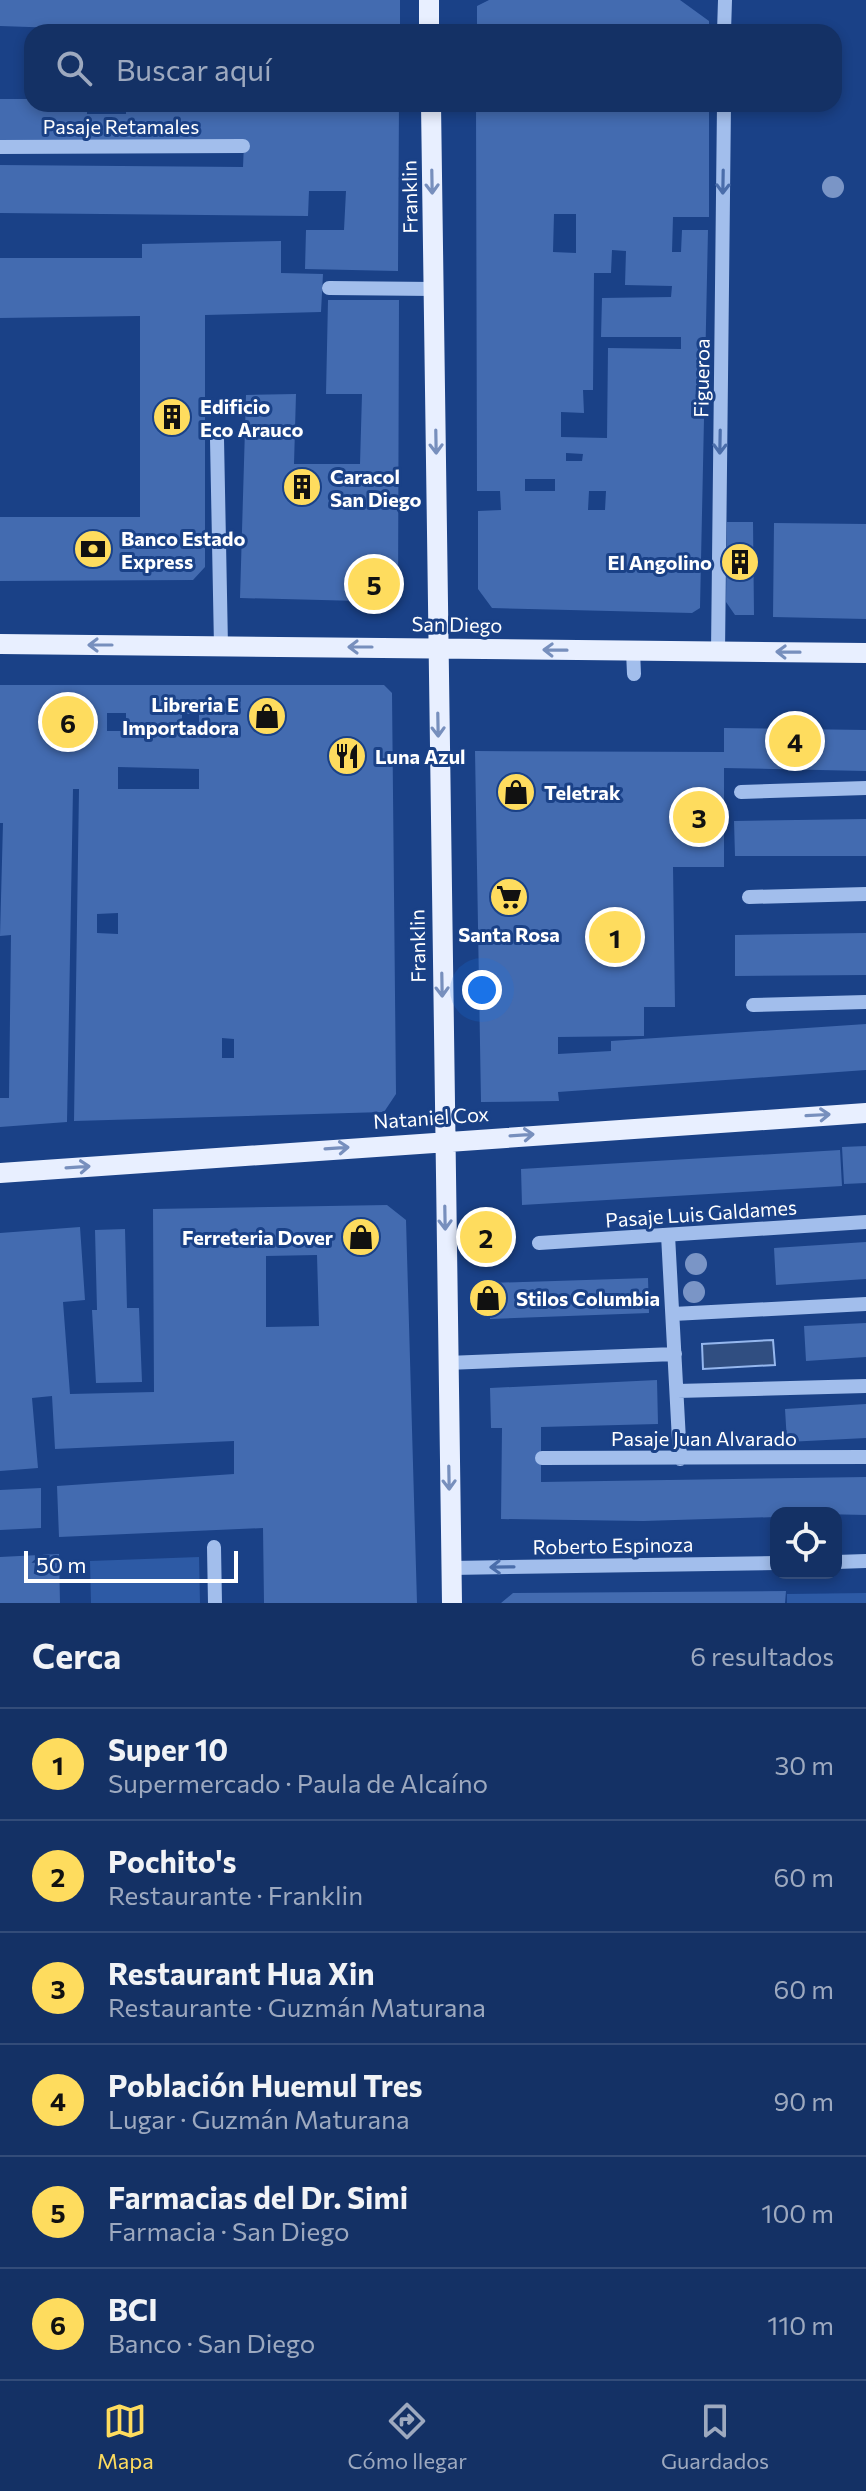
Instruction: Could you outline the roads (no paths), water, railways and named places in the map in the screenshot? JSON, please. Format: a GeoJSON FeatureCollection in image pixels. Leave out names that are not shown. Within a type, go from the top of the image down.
{"type":"FeatureCollection","features":[{"type":"Feature","properties":{"kind":"main road"},"geometry":{"type":"LineString","coordinates":[[429,0],[429,24]]}},
{"type":"Feature","properties":{"kind":"main road","name":"Franklin"},"geometry":{"type":"LineString","coordinates":[[431,112],[452,1603]]}},
{"type":"Feature","properties":{"kind":"main road","name":"San Diego"},"geometry":{"type":"LineString","coordinates":[[0,644],[866,653]]}},
{"type":"Feature","properties":{"kind":"main road","name":"Nataniel Cox"},"geometry":{"type":"LineString","coordinates":[[0,1173],[866,1113]]}},
{"type":"Feature","properties":{"kind":"street"},"geometry":{"type":"LineString","coordinates":[[724,24],[725,0]]}},
{"type":"Feature","properties":{"kind":"street","name":"Figueroa"},"geometry":{"type":"LineString","coordinates":[[718,652],[724,112]]}},
{"type":"Feature","properties":{"kind":"street","name":"Pasaje Retamales"},"geometry":{"type":"LineString","coordinates":[[0,147],[243,146]]}},
{"type":"Feature","properties":{"kind":"street"},"geometry":{"type":"LineString","coordinates":[[329,288],[434,289]]}},
{"type":"Feature","properties":{"kind":"street"},"geometry":{"type":"LineString","coordinates":[[217,439],[221,646]]}},
{"type":"Feature","properties":{"kind":"street"},"geometry":{"type":"LineString","coordinates":[[633,651],[634,674]]}},
{"type":"Feature","properties":{"kind":"street"},"geometry":{"type":"LineString","coordinates":[[741,792],[866,788]]}},
{"type":"Feature","properties":{"kind":"street"},"geometry":{"type":"LineString","coordinates":[[749,897],[866,894]]}},
{"type":"Feature","properties":{"kind":"street"},"geometry":{"type":"LineString","coordinates":[[753,1005],[866,1002]]}},
{"type":"Feature","properties":{"kind":"street","name":"Pasaje Luis Galdames"},"geometry":{"type":"LineString","coordinates":[[539,1243],[866,1222]]}},
{"type":"Feature","properties":{"kind":"street"},"geometry":{"type":"LineString","coordinates":[[668,1235],[680,1459]]}},
{"type":"Feature","properties":{"kind":"street"},"geometry":{"type":"LineString","coordinates":[[673,1314],[866,1304]]}},
{"type":"Feature","properties":{"kind":"street"},"geometry":{"type":"LineString","coordinates":[[447,1363],[675,1354]]}},
{"type":"Feature","properties":{"kind":"street"},"geometry":{"type":"LineString","coordinates":[[677,1391],[866,1386]]}},
{"type":"Feature","properties":{"kind":"street","name":"Pasaje Juan Alvarado"},"geometry":{"type":"LineString","coordinates":[[542,1458],[866,1457]]}},
{"type":"Feature","properties":{"kind":"street"},"geometry":{"type":"LineString","coordinates":[[214,1547],[215,1603]]}},
{"type":"Feature","properties":{"kind":"street"},"geometry":{"type":"LineString","coordinates":[[842,1562],[866,1561]]}},
{"type":"Feature","properties":{"kind":"street","name":"Roberto Espinoza"},"geometry":{"type":"LineString","coordinates":[[451,1568],[770,1563]]}},
{"type":"Feature","properties":{"kind":"place","name":"Edificio Eco Arauco"},"geometry":{"type":"Point","coordinates":[172,417]}},
{"type":"Feature","properties":{"kind":"place","name":"Caracol San Diego"},"geometry":{"type":"Point","coordinates":[302,487]}},
{"type":"Feature","properties":{"kind":"place","name":"Banco Estado Express"},"geometry":{"type":"Point","coordinates":[93,549]}},
{"type":"Feature","properties":{"kind":"place","name":"El Angolino"},"geometry":{"type":"Point","coordinates":[740,562]}},
{"type":"Feature","properties":{"kind":"place","name":"Farmacias del Dr. Simi"},"geometry":{"type":"Point","coordinates":[374,584]}},
{"type":"Feature","properties":{"kind":"place","name":"Libreria E Importadora"},"geometry":{"type":"Point","coordinates":[267,716]}},
{"type":"Feature","properties":{"kind":"place","name":"BCI"},"geometry":{"type":"Point","coordinates":[68,722]}},
{"type":"Feature","properties":{"kind":"place","name":"Población Huemul Tres"},"geometry":{"type":"Point","coordinates":[795,741]}},
{"type":"Feature","properties":{"kind":"place","name":"Luna Azul"},"geometry":{"type":"Point","coordinates":[347,756]}},
{"type":"Feature","properties":{"kind":"place","name":"Teletrak"},"geometry":{"type":"Point","coordinates":[516,792]}},
{"type":"Feature","properties":{"kind":"place","name":"Restaurant Hua Xin"},"geometry":{"type":"Point","coordinates":[699,817]}},
{"type":"Feature","properties":{"kind":"place","name":"Santa Rosa"},"geometry":{"type":"Point","coordinates":[509,897]}},
{"type":"Feature","properties":{"kind":"place","name":"Super 10"},"geometry":{"type":"Point","coordinates":[615,937]}},
{"type":"Feature","properties":{"kind":"place","name":"Ferreteria Dover"},"geometry":{"type":"Point","coordinates":[361,1237]}},
{"type":"Feature","properties":{"kind":"place","name":"Pochito's"},"geometry":{"type":"Point","coordinates":[486,1237]}},
{"type":"Feature","properties":{"kind":"place","name":"Stilos Columbia"},"geometry":{"type":"Point","coordinates":[488,1298]}}]}
